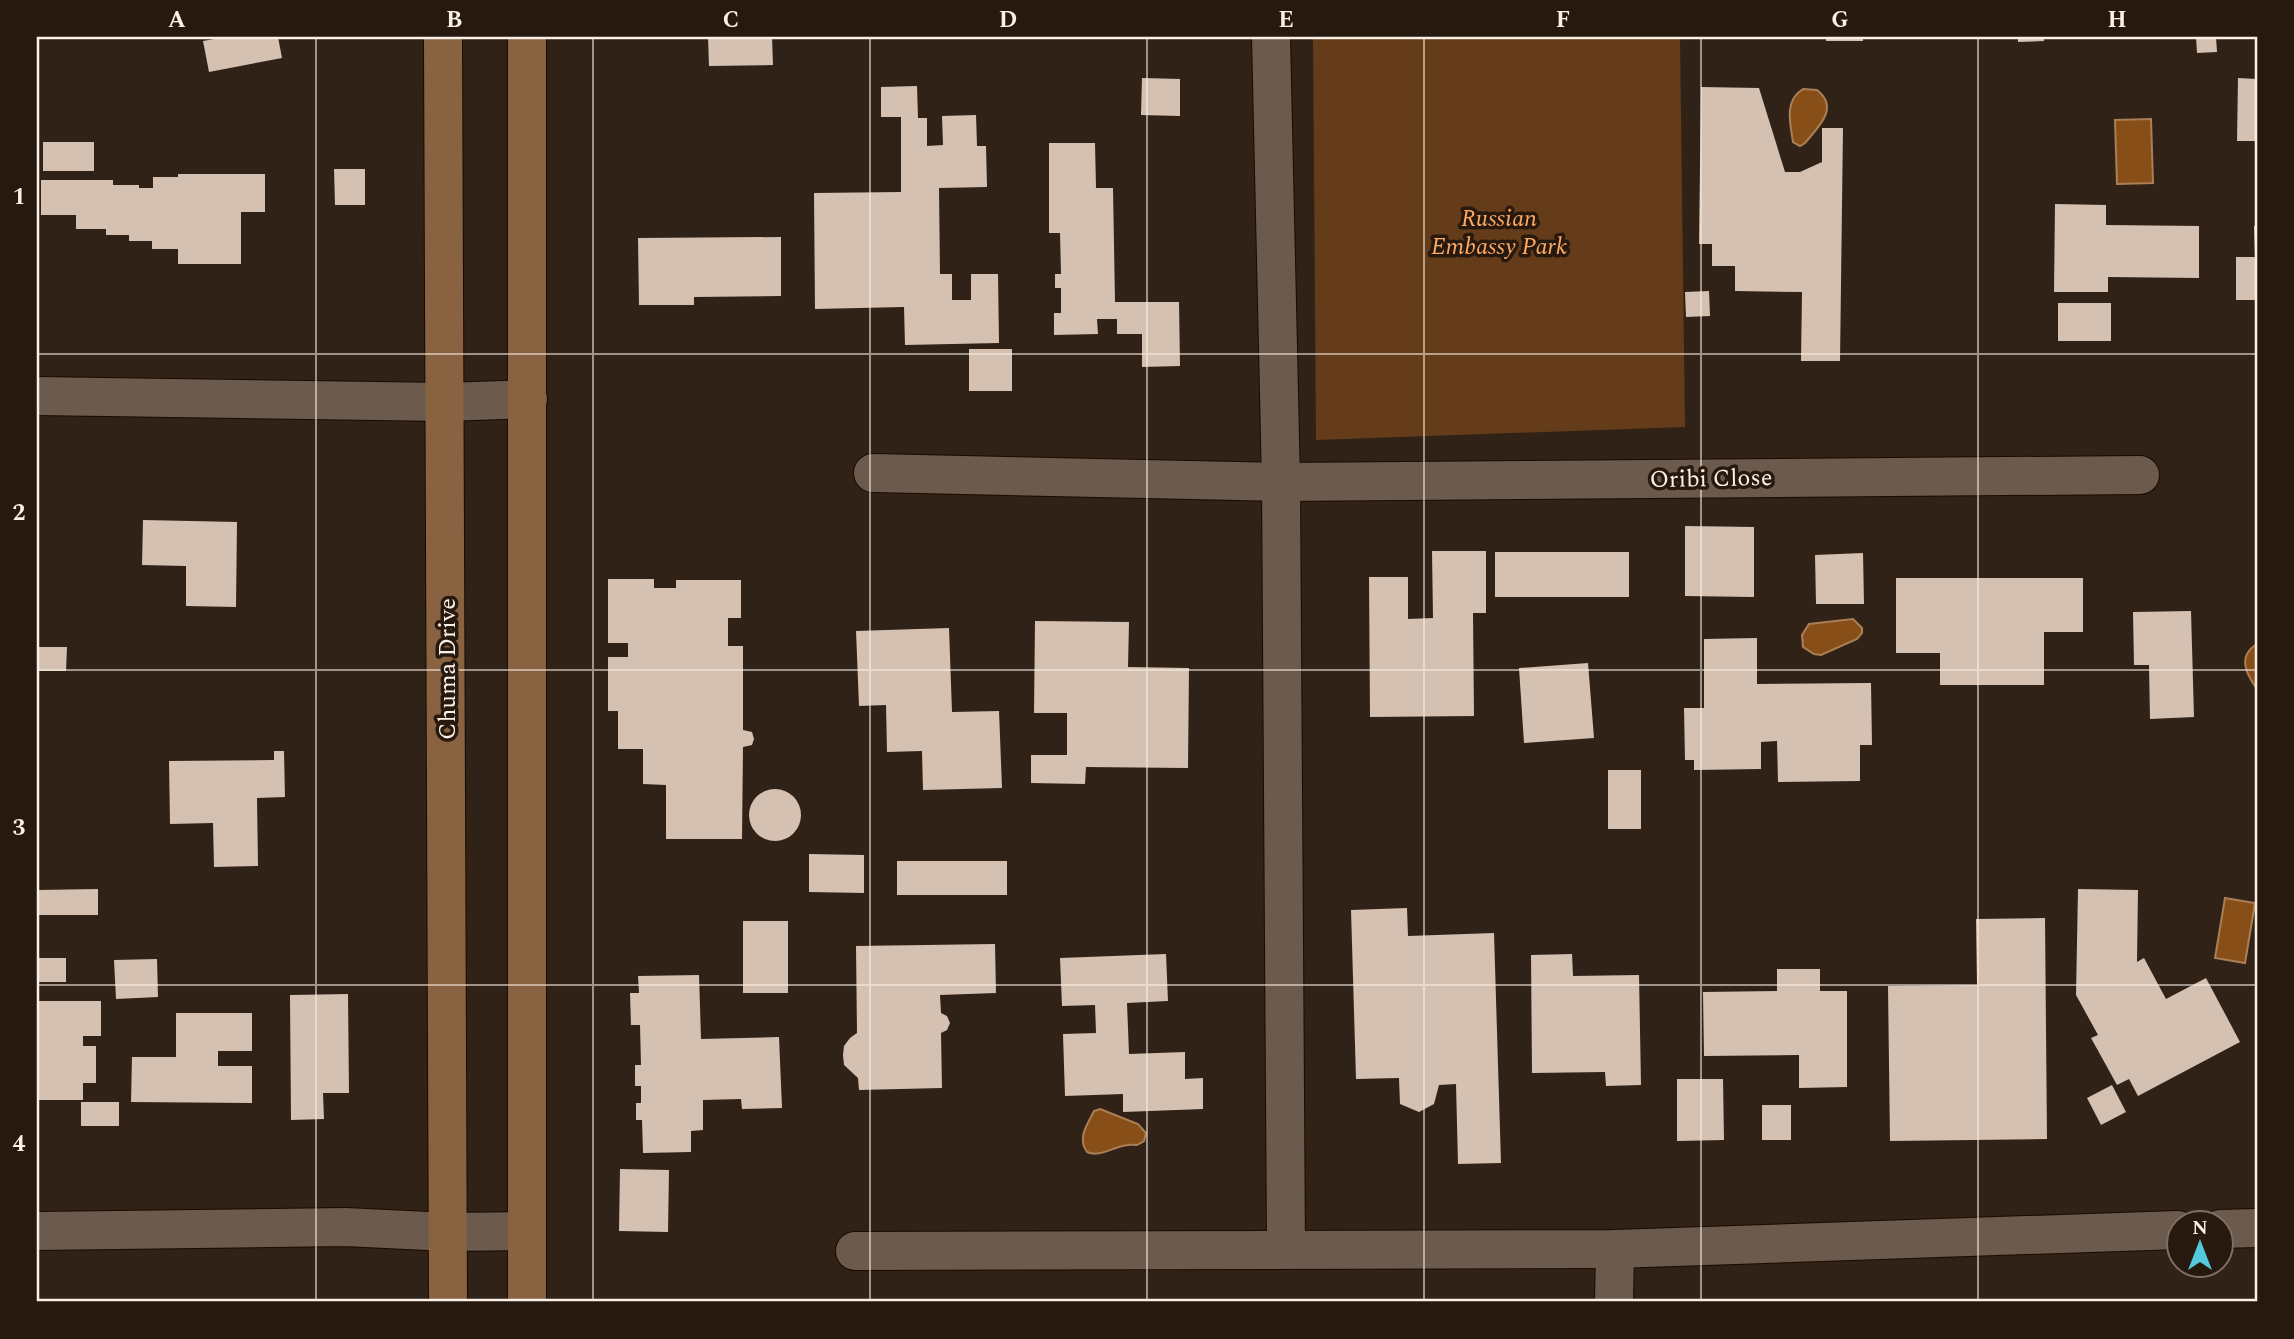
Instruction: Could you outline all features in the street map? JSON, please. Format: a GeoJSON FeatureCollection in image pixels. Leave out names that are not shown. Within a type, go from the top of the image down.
{"type":"FeatureCollection","features":[{"type":"Feature","properties":{"kind":"main road","name":"Chuma Drive"},"geometry":{"type":"LineString","coordinates":[[443,37],[448,1302]]}},
{"type":"Feature","properties":{"kind":"main road"},"geometry":{"type":"LineString","coordinates":[[527,37],[527,1302]]}},
{"type":"Feature","properties":{"kind":"street"},"geometry":{"type":"LineString","coordinates":[[1270,37],[1282,482],[1286,1249]]}},
{"type":"Feature","properties":{"kind":"street"},"geometry":{"type":"LineString","coordinates":[[37,396],[446,402],[528,399]]}},
{"type":"Feature","properties":{"kind":"street","name":"Oribi Close"},"geometry":{"type":"LineString","coordinates":[[873,473],[1282,482],[2140,475]]}},
{"type":"Feature","properties":{"kind":"street"},"geometry":{"type":"LineString","coordinates":[[37,1231],[345,1227],[449,1232],[527,1231]]}},
{"type":"Feature","properties":{"kind":"street"},"geometry":{"type":"LineString","coordinates":[[2234,1229],[2257,1228]]}},
{"type":"Feature","properties":{"kind":"street"},"geometry":{"type":"LineString","coordinates":[[855,1251],[1615,1249],[2164,1231]]}},
{"type":"Feature","properties":{"kind":"street"},"geometry":{"type":"LineString","coordinates":[[1614,1302],[1615,1249]]}},
{"type":"Feature","properties":{"kind":"green space","name":"Russian Embassy Park"},"geometry":{"type":"Polygon","coordinates":[[[1313,37],[1680,37],[1685,427],[1316,440],[1313,37]]]}},
{"type":"Feature","properties":{"kind":"shaded area"},"geometry":{"type":"Polygon","coordinates":[[[1803,89],[1817,90],[1824,97],[1827,110],[1821,124],[1800,146],[1793,142],[1790,113],[1793,99],[1803,89]]]}},
{"type":"Feature","properties":{"kind":"shaded area"},"geometry":{"type":"Polygon","coordinates":[[[2151,119],[2153,183],[2117,184],[2115,120],[2151,119]]]}},
{"type":"Feature","properties":{"kind":"shaded area"},"geometry":{"type":"Polygon","coordinates":[[[1853,619],[1862,628],[1857,639],[1821,655],[1803,647],[1802,635],[1809,624],[1853,619]]]}},
{"type":"Feature","properties":{"kind":"shaded area"},"geometry":{"type":"Polygon","coordinates":[[[2257,644],[2257,689],[2247,671],[2245,660],[2257,644]]]}},
{"type":"Feature","properties":{"kind":"shaded area"},"geometry":{"type":"Polygon","coordinates":[[[2225,898],[2255,903],[2245,963],[2215,958],[2225,898]]]}},
{"type":"Feature","properties":{"kind":"shaded area"},"geometry":{"type":"Polygon","coordinates":[[[1100,1109],[1138,1124],[1146,1133],[1144,1141],[1137,1145],[1093,1154],[1087,1152],[1083,1142],[1084,1132],[1094,1111],[1100,1109]]]}},
{"type":"Feature","properties":{"kind":"building"},"geometry":{"type":"Polygon","coordinates":[[[213,37],[278,37],[282,58],[209,72],[203,41],[214,39],[213,37]]]}},
{"type":"Feature","properties":{"kind":"building"},"geometry":{"type":"Polygon","coordinates":[[[708,37],[772,37],[773,65],[709,66],[708,37]]]}},
{"type":"Feature","properties":{"kind":"building"},"geometry":{"type":"Polygon","coordinates":[[[1826,37],[1863,37],[1863,41],[1826,41],[1826,37]]]}},
{"type":"Feature","properties":{"kind":"building"},"geometry":{"type":"Polygon","coordinates":[[[2018,37],[2044,37],[2044,41],[2018,42],[2018,37]]]}},
{"type":"Feature","properties":{"kind":"building"},"geometry":{"type":"Polygon","coordinates":[[[2196,37],[2216,37],[2217,52],[2197,53],[2196,37]]]}},
{"type":"Feature","properties":{"kind":"building"},"geometry":{"type":"Polygon","coordinates":[[[1142,78],[1180,79],[1180,116],[1141,115],[1142,78]]]}},
{"type":"Feature","properties":{"kind":"building"},"geometry":{"type":"Polygon","coordinates":[[[2238,78],[2257,79],[2257,141],[2237,141],[2238,78]]]}},
{"type":"Feature","properties":{"kind":"building"},"geometry":{"type":"Polygon","coordinates":[[[917,86],[918,118],[927,118],[927,146],[943,145],[942,116],[976,115],[977,146],[986,146],[987,187],[939,188],[940,274],[952,274],[952,300],[971,300],[971,274],[998,274],[999,343],[905,345],[904,307],[815,309],[814,193],[901,192],[901,117],[881,117],[881,87],[917,86]]]}},
{"type":"Feature","properties":{"kind":"building"},"geometry":{"type":"Polygon","coordinates":[[[1701,87],[1759,88],[1785,172],[1800,172],[1822,162],[1822,128],[1843,128],[1840,361],[1801,361],[1802,292],[1735,291],[1735,266],[1712,266],[1712,244],[1699,244],[1701,87]]]}},
{"type":"Feature","properties":{"kind":"building"},"geometry":{"type":"Polygon","coordinates":[[[43,142],[94,142],[94,171],[43,171],[43,142]]]}},
{"type":"Feature","properties":{"kind":"building"},"geometry":{"type":"Polygon","coordinates":[[[1049,143],[1095,143],[1096,188],[1113,188],[1115,302],[1179,302],[1180,366],[1142,367],[1142,334],[1117,334],[1117,319],[1097,319],[1098,334],[1054,335],[1054,313],[1061,313],[1061,288],[1055,288],[1055,274],[1061,274],[1060,233],[1049,233],[1049,143]]]}},
{"type":"Feature","properties":{"kind":"building"},"geometry":{"type":"Polygon","coordinates":[[[334,169],[365,169],[365,205],[335,205],[334,169]]]}},
{"type":"Feature","properties":{"kind":"building"},"geometry":{"type":"Polygon","coordinates":[[[178,174],[265,174],[265,212],[241,212],[241,264],[178,264],[178,249],[152,249],[152,241],[129,241],[129,235],[106,235],[106,229],[76,229],[76,215],[41,215],[41,180],[113,180],[113,185],[153,188],[153,177],[178,177],[178,174]]]}},
{"type":"Feature","properties":{"kind":"building"},"geometry":{"type":"Polygon","coordinates":[[[2055,204],[2106,205],[2106,225],[2199,226],[2199,278],[2108,277],[2108,292],[2054,292],[2055,204]]]}},
{"type":"Feature","properties":{"kind":"building"},"geometry":{"type":"Polygon","coordinates":[[[2254,226],[2257,226],[2257,257],[2255,257],[2254,226]]]}},
{"type":"Feature","properties":{"kind":"building"},"geometry":{"type":"Polygon","coordinates":[[[781,237],[781,296],[694,297],[694,305],[639,305],[638,238],[781,237]]]}},
{"type":"Feature","properties":{"kind":"building"},"geometry":{"type":"Polygon","coordinates":[[[2236,257],[2257,257],[2257,300],[2236,300],[2236,257]]]}},
{"type":"Feature","properties":{"kind":"building"},"geometry":{"type":"Polygon","coordinates":[[[1709,291],[1710,316],[1686,317],[1685,292],[1709,291]]]}},
{"type":"Feature","properties":{"kind":"building"},"geometry":{"type":"Polygon","coordinates":[[[2058,303],[2111,303],[2111,341],[2058,341],[2058,303]]]}},
{"type":"Feature","properties":{"kind":"building"},"geometry":{"type":"Polygon","coordinates":[[[969,349],[1012,349],[1012,391],[969,391],[969,349]]]}},
{"type":"Feature","properties":{"kind":"building"},"geometry":{"type":"Polygon","coordinates":[[[143,520],[237,522],[236,607],[186,606],[186,566],[142,565],[143,520]]]}},
{"type":"Feature","properties":{"kind":"building"},"geometry":{"type":"Polygon","coordinates":[[[1685,526],[1754,527],[1754,597],[1685,596],[1685,526]]]}},
{"type":"Feature","properties":{"kind":"building"},"geometry":{"type":"Polygon","coordinates":[[[1432,551],[1486,551],[1486,613],[1473,613],[1474,716],[1370,717],[1369,577],[1408,577],[1408,619],[1433,618],[1432,551]]]}},
{"type":"Feature","properties":{"kind":"building"},"geometry":{"type":"Polygon","coordinates":[[[1495,552],[1629,552],[1629,597],[1495,597],[1495,552]]]}},
{"type":"Feature","properties":{"kind":"building"},"geometry":{"type":"Polygon","coordinates":[[[1863,553],[1864,604],[1816,604],[1815,555],[1863,553]]]}},
{"type":"Feature","properties":{"kind":"building"},"geometry":{"type":"Polygon","coordinates":[[[1896,578],[2083,578],[2083,632],[2044,632],[2044,685],[1940,685],[1940,653],[1896,653],[1896,578]]]}},
{"type":"Feature","properties":{"kind":"building"},"geometry":{"type":"Polygon","coordinates":[[[608,579],[654,579],[654,588],[676,588],[676,580],[741,580],[741,618],[728,618],[728,646],[743,646],[743,730],[752,732],[754,739],[752,745],[743,747],[742,839],[666,839],[666,785],[643,784],[643,749],[618,749],[618,711],[608,711],[608,657],[628,657],[628,643],[608,643],[608,579]]]}},
{"type":"Feature","properties":{"kind":"building"},"geometry":{"type":"Polygon","coordinates":[[[2191,611],[2194,717],[2150,719],[2149,665],[2134,665],[2133,612],[2191,611]]]}},
{"type":"Feature","properties":{"kind":"building"},"geometry":{"type":"Polygon","coordinates":[[[1035,621],[1129,622],[1128,667],[1189,668],[1188,768],[1086,767],[1085,784],[1031,783],[1031,755],[1067,755],[1067,713],[1034,713],[1035,621]]]}},
{"type":"Feature","properties":{"kind":"building"},"geometry":{"type":"Polygon","coordinates":[[[949,628],[952,712],[999,711],[1002,788],[923,790],[922,751],[887,752],[886,705],[859,706],[856,631],[949,628]]]}},
{"type":"Feature","properties":{"kind":"building"},"geometry":{"type":"Polygon","coordinates":[[[1757,638],[1757,684],[1871,683],[1872,745],[1860,745],[1860,781],[1778,782],[1777,741],[1761,742],[1761,769],[1694,770],[1694,760],[1685,760],[1684,708],[1704,708],[1704,639],[1757,638]]]}},
{"type":"Feature","properties":{"kind":"building"},"geometry":{"type":"Polygon","coordinates":[[[37,647],[67,647],[66,671],[37,671],[37,647]]]}},
{"type":"Feature","properties":{"kind":"building"},"geometry":{"type":"Polygon","coordinates":[[[1588,663],[1594,738],[1524,743],[1519,668],[1588,663]]]}},
{"type":"Feature","properties":{"kind":"building"},"geometry":{"type":"Polygon","coordinates":[[[274,751],[284,751],[285,797],[257,798],[258,866],[214,867],[213,823],[170,824],[169,761],[274,760],[274,751]]]}},
{"type":"Feature","properties":{"kind":"building"},"geometry":{"type":"Polygon","coordinates":[[[1608,770],[1641,770],[1641,829],[1608,829],[1608,770]]]}},
{"type":"Feature","properties":{"kind":"building"},"geometry":{"type":"Polygon","coordinates":[[[775,789],[794,796],[801,815],[794,834],[775,841],[756,834],[749,815],[756,796],[775,789]]]}},
{"type":"Feature","properties":{"kind":"building"},"geometry":{"type":"Polygon","coordinates":[[[809,854],[864,855],[864,893],[809,892],[809,854]]]}},
{"type":"Feature","properties":{"kind":"building"},"geometry":{"type":"Polygon","coordinates":[[[897,861],[1007,861],[1007,895],[897,895],[897,861]]]}},
{"type":"Feature","properties":{"kind":"building"},"geometry":{"type":"Polygon","coordinates":[[[98,889],[98,915],[38,915],[38,890],[98,889]]]}},
{"type":"Feature","properties":{"kind":"building"},"geometry":{"type":"Polygon","coordinates":[[[2078,889],[2138,890],[2137,962],[2144,958],[2166,999],[2206,978],[2240,1042],[2138,1096],[2129,1079],[2117,1085],[2091,1038],[2098,1035],[2076,995],[2078,889]]]}},
{"type":"Feature","properties":{"kind":"building"},"geometry":{"type":"Polygon","coordinates":[[[1407,908],[1408,936],[1494,933],[1501,1163],[1458,1164],[1456,1084],[1439,1085],[1434,1104],[1419,1112],[1400,1104],[1399,1078],[1356,1079],[1351,910],[1407,908]]]}},
{"type":"Feature","properties":{"kind":"building"},"geometry":{"type":"Polygon","coordinates":[[[2045,918],[2047,1139],[1890,1141],[1888,986],[1977,985],[1976,919],[2045,918]]]}},
{"type":"Feature","properties":{"kind":"building"},"geometry":{"type":"Polygon","coordinates":[[[743,921],[788,921],[788,993],[743,993],[743,921]]]}},
{"type":"Feature","properties":{"kind":"building"},"geometry":{"type":"Polygon","coordinates":[[[995,944],[996,993],[940,995],[941,1013],[947,1016],[950,1023],[947,1030],[941,1033],[942,1088],[859,1090],[858,1078],[844,1065],[843,1055],[844,1046],[857,1033],[856,946],[995,944]]]}},
{"type":"Feature","properties":{"kind":"building"},"geometry":{"type":"Polygon","coordinates":[[[1166,954],[1168,1001],[1127,1003],[1129,1054],[1185,1052],[1185,1079],[1203,1078],[1203,1109],[1123,1112],[1123,1094],[1065,1096],[1063,1034],[1096,1033],[1095,1005],[1062,1006],[1060,958],[1166,954]]]}},
{"type":"Feature","properties":{"kind":"building"},"geometry":{"type":"Polygon","coordinates":[[[1572,954],[1573,976],[1639,975],[1641,1085],[1606,1086],[1605,1072],[1532,1073],[1531,955],[1572,954]]]}},
{"type":"Feature","properties":{"kind":"building"},"geometry":{"type":"Polygon","coordinates":[[[37,958],[66,958],[66,982],[37,982],[37,958]]]}},
{"type":"Feature","properties":{"kind":"building"},"geometry":{"type":"Polygon","coordinates":[[[157,959],[158,997],[116,999],[114,960],[157,959]]]}},
{"type":"Feature","properties":{"kind":"building"},"geometry":{"type":"Polygon","coordinates":[[[1777,969],[1820,969],[1820,991],[1847,991],[1847,1087],[1799,1088],[1799,1055],[1704,1056],[1703,992],[1777,991],[1777,969]]]}},
{"type":"Feature","properties":{"kind":"building"},"geometry":{"type":"Polygon","coordinates":[[[699,975],[701,1039],[779,1037],[782,1108],[742,1109],[741,1099],[703,1100],[703,1130],[691,1131],[691,1152],[643,1153],[642,1120],[636,1120],[636,1103],[641,1103],[641,1086],[635,1086],[635,1065],[641,1065],[640,1025],[631,1025],[630,993],[639,993],[638,976],[699,975]]]}},
{"type":"Feature","properties":{"kind":"building"},"geometry":{"type":"Polygon","coordinates":[[[348,994],[349,1093],[323,1093],[324,1119],[291,1120],[290,995],[348,994]]]}},
{"type":"Feature","properties":{"kind":"building"},"geometry":{"type":"Polygon","coordinates":[[[37,1001],[101,1001],[101,1036],[83,1036],[83,1046],[96,1046],[96,1083],[83,1083],[83,1100],[37,1100],[37,1001]]]}},
{"type":"Feature","properties":{"kind":"building"},"geometry":{"type":"Polygon","coordinates":[[[176,1013],[252,1013],[252,1051],[218,1051],[218,1066],[252,1066],[252,1103],[131,1102],[132,1057],[176,1057],[176,1013]]]}},
{"type":"Feature","properties":{"kind":"building"},"geometry":{"type":"Polygon","coordinates":[[[1677,1079],[1723,1079],[1724,1140],[1677,1141],[1677,1079]]]}},
{"type":"Feature","properties":{"kind":"building"},"geometry":{"type":"Polygon","coordinates":[[[2112,1085],[2126,1112],[2101,1125],[2087,1098],[2112,1085]]]}},
{"type":"Feature","properties":{"kind":"building"},"geometry":{"type":"Polygon","coordinates":[[[81,1102],[119,1102],[119,1126],[81,1126],[81,1102]]]}},
{"type":"Feature","properties":{"kind":"building"},"geometry":{"type":"Polygon","coordinates":[[[1762,1105],[1791,1105],[1791,1140],[1762,1140],[1762,1105]]]}},
{"type":"Feature","properties":{"kind":"building"},"geometry":{"type":"Polygon","coordinates":[[[620,1169],[669,1170],[668,1232],[619,1231],[620,1169]]]}}]}
